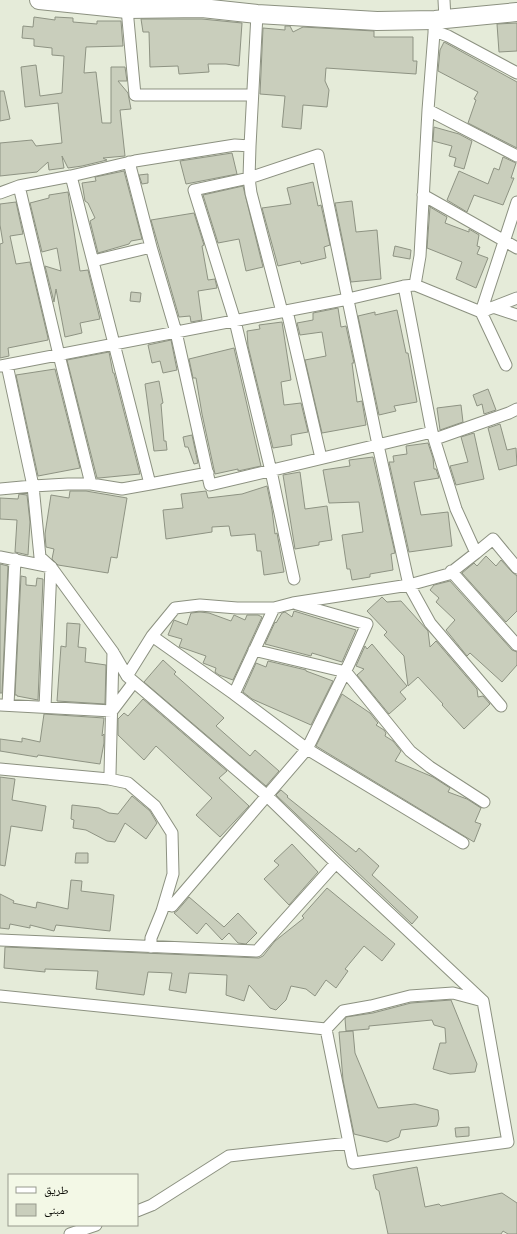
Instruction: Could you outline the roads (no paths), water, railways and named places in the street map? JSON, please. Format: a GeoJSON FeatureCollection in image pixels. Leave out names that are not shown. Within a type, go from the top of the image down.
{"type":"FeatureCollection","features":[{"type":"Feature","properties":{"kind":"main road"},"geometry":{"type":"LineString","coordinates":[[39,0],[104,3],[127,9],[202,8],[257,14],[438,24],[517,12]]}},
{"type":"Feature","properties":{"kind":"street"},"geometry":{"type":"LineString","coordinates":[[444,0],[438,24],[428,110],[420,256],[409,286],[433,435],[456,509],[476,553]]}},
{"type":"Feature","properties":{"kind":"street"},"geometry":{"type":"LineString","coordinates":[[127,9],[135,95],[252,95]]}},
{"type":"Feature","properties":{"kind":"street"},"geometry":{"type":"LineString","coordinates":[[257,14],[250,146],[249,178],[251,194],[285,311],[322,458]]}},
{"type":"Feature","properties":{"kind":"street"},"geometry":{"type":"LineString","coordinates":[[438,24],[448,36],[517,72]]}},
{"type":"Feature","properties":{"kind":"street"},"geometry":{"type":"LineString","coordinates":[[428,110],[517,156]]}},
{"type":"Feature","properties":{"kind":"street"},"geometry":{"type":"LineString","coordinates":[[0,192],[19,186],[71,176],[129,162],[235,145],[250,146]]}},
{"type":"Feature","properties":{"kind":"street"},"geometry":{"type":"LineString","coordinates":[[294,579],[271,471],[235,321],[194,190],[249,178],[318,155],[378,445],[409,585],[430,623],[501,706]]}},
{"type":"Feature","properties":{"kind":"street"},"geometry":{"type":"LineString","coordinates":[[129,162],[151,247],[176,332],[210,485],[378,445],[433,435],[509,413],[517,409]]}},
{"type":"Feature","properties":{"kind":"street"},"geometry":{"type":"LineString","coordinates":[[71,176],[150,484]]}},
{"type":"Feature","properties":{"kind":"street"},"geometry":{"type":"LineString","coordinates":[[19,186],[91,484]]}},
{"type":"Feature","properties":{"kind":"street"},"geometry":{"type":"LineString","coordinates":[[423,195],[517,248]]}},
{"type":"Feature","properties":{"kind":"street"},"geometry":{"type":"LineString","coordinates":[[506,365],[481,312],[517,202]]}},
{"type":"Feature","properties":{"kind":"street"},"geometry":{"type":"LineString","coordinates":[[93,261],[151,247]]}},
{"type":"Feature","properties":{"kind":"street"},"geometry":{"type":"LineString","coordinates":[[326,1029],[353,1163],[508,1142],[483,1001],[266,795],[131,679],[52,567],[40,556],[33,486],[4,365],[409,286],[481,312],[517,298]]}},
{"type":"Feature","properties":{"kind":"street"},"geometry":{"type":"LineString","coordinates":[[493,307],[517,315]]}},
{"type":"Feature","properties":{"kind":"street"},"geometry":{"type":"LineString","coordinates":[[0,489],[68,484],[91,484],[122,489],[208,473]]}},
{"type":"Feature","properties":{"kind":"street"},"geometry":{"type":"LineString","coordinates":[[112,711],[131,679],[152,636],[176,608],[200,605],[237,608],[274,608],[293,603],[409,585],[448,574],[493,539],[517,568]]}},
{"type":"Feature","properties":{"kind":"street"},"geometry":{"type":"LineString","coordinates":[[0,557],[52,567]]}},
{"type":"Feature","properties":{"kind":"street"},"geometry":{"type":"LineString","coordinates":[[15,559],[4,705],[112,711]]}},
{"type":"Feature","properties":{"kind":"street"},"geometry":{"type":"LineString","coordinates":[[45,707],[52,567]]}},
{"type":"Feature","properties":{"kind":"street"},"geometry":{"type":"LineString","coordinates":[[451,571],[517,645]]}},
{"type":"Feature","properties":{"kind":"street"},"geometry":{"type":"LineString","coordinates":[[164,904],[172,906],[306,749],[346,672],[367,624],[293,603]]}},
{"type":"Feature","properties":{"kind":"street"},"geometry":{"type":"LineString","coordinates":[[234,694],[274,608]]}},
{"type":"Feature","properties":{"kind":"street"},"geometry":{"type":"LineString","coordinates":[[152,636],[234,694],[306,749],[463,843]]}},
{"type":"Feature","properties":{"kind":"street"},"geometry":{"type":"LineString","coordinates":[[254,650],[346,672],[410,752],[430,767],[484,802]]}},
{"type":"Feature","properties":{"kind":"street"},"geometry":{"type":"LineString","coordinates":[[109,779],[113,652]]}},
{"type":"Feature","properties":{"kind":"street"},"geometry":{"type":"LineString","coordinates":[[0,769],[109,779],[128,783],[155,806],[172,833],[173,874],[164,904],[151,938],[151,947]]}},
{"type":"Feature","properties":{"kind":"street"},"geometry":{"type":"LineString","coordinates":[[0,940],[257,951],[336,863]]}},
{"type":"Feature","properties":{"kind":"street"},"geometry":{"type":"LineString","coordinates":[[326,1029],[343,1010],[371,1006],[410,996],[453,993],[483,1001]]}},
{"type":"Feature","properties":{"kind":"street"},"geometry":{"type":"LineString","coordinates":[[0,996],[326,1029]]}},
{"type":"Feature","properties":{"kind":"street"},"geometry":{"type":"LineString","coordinates":[[138,1211],[152,1205],[229,1156],[349,1143]]}},
{"type":"Feature","properties":{"kind":"street"},"geometry":{"type":"LineString","coordinates":[[70,1234],[93,1226]]}}]}
